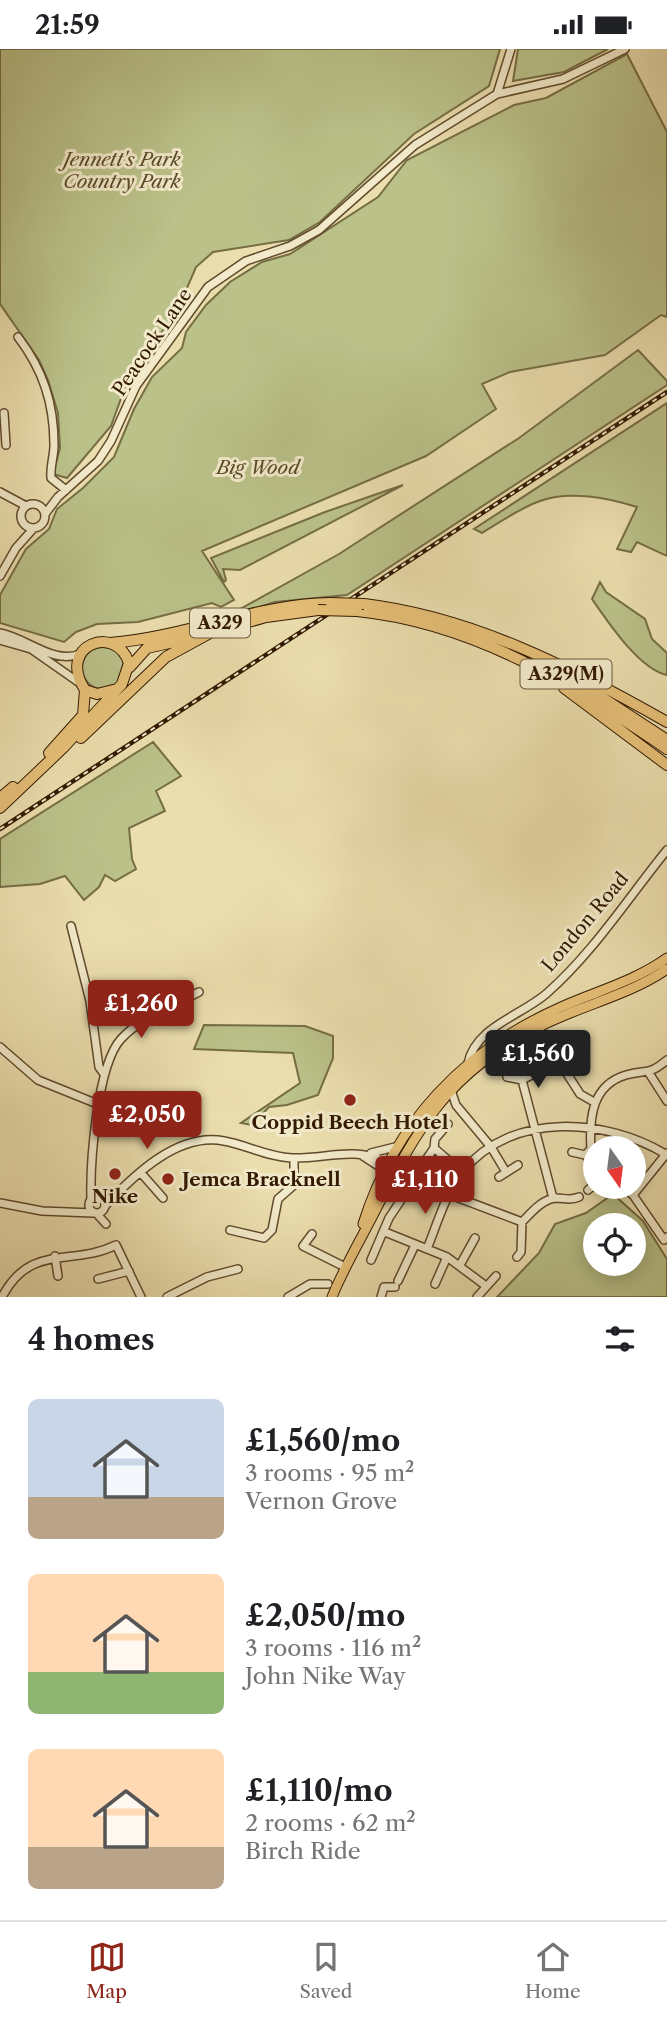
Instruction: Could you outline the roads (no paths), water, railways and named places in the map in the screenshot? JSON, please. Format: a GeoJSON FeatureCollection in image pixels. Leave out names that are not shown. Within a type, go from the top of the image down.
{"type":"FeatureCollection","features":[{"type":"Feature","properties":{"kind":"highway","name":"A329"},"geometry":{"type":"LineString","coordinates":[[80,653],[93,644],[195,630],[278,607],[331,603],[434,618],[558,663],[667,722]]}},
{"type":"Feature","properties":{"kind":"highway","name":"A329"},"geometry":{"type":"LineString","coordinates":[[0,808],[63,748],[125,681],[130,668],[147,648],[266,617],[318,610],[361,608],[440,627],[524,661],[667,765]]}},
{"type":"Feature","properties":{"kind":"highway","name":"A329"},"geometry":{"type":"LineString","coordinates":[[0,808],[48,770],[166,657],[210,633]]}},
{"type":"Feature","properties":{"kind":"highway"},"geometry":{"type":"LineString","coordinates":[[109,643],[124,653],[130,668]]}},
{"type":"Feature","properties":{"kind":"highway","name":"A329(M)"},"geometry":{"type":"LineString","coordinates":[[506,644],[584,684],[667,740]]}},
{"type":"Feature","properties":{"kind":"highway"},"geometry":{"type":"LineString","coordinates":[[0,798],[74,727],[85,709],[83,687],[76,666],[80,653]]}},
{"type":"Feature","properties":{"kind":"highway","name":"A329(M)"},"geometry":{"type":"LineString","coordinates":[[524,661],[592,698],[667,749]]}},
{"type":"Feature","properties":{"kind":"highway"},"geometry":{"type":"LineString","coordinates":[[83,687],[100,694],[117,689]]}},
{"type":"Feature","properties":{"kind":"main road","name":"London Road"},"geometry":{"type":"LineString","coordinates":[[332,1297],[390,1168],[396,1147],[422,1109],[490,1037],[641,974],[667,958]]}},
{"type":"Feature","properties":{"kind":"main road"},"geometry":{"type":"LineString","coordinates":[[390,1168],[419,1122],[451,1089],[499,1051],[539,1027],[667,969]]}},
{"type":"Feature","properties":{"kind":"street"},"geometry":{"type":"LineString","coordinates":[[497,94],[511,49]]}},
{"type":"Feature","properties":{"kind":"street","name":"Peacock Lane"},"geometry":{"type":"LineString","coordinates":[[44,514],[98,461],[111,441],[136,386],[194,304],[217,279],[246,261],[290,246],[319,230],[415,145],[497,94],[563,79],[625,49]]}},
{"type":"Feature","properties":{"kind":"street"},"geometry":{"type":"LineString","coordinates":[[18,337],[36,363],[47,387],[54,443],[51,475],[53,481],[65,491]]}},
{"type":"Feature","properties":{"kind":"street"},"geometry":{"type":"LineString","coordinates":[[4,413],[3,431],[6,445]]}},
{"type":"Feature","properties":{"kind":"street","name":"Peacock Lane"},"geometry":{"type":"LineString","coordinates":[[35,504],[65,491]]}},
{"type":"Feature","properties":{"kind":"street"},"geometry":{"type":"LineString","coordinates":[[0,492],[26,506],[35,504],[44,514],[42,524],[33,529],[16,548],[0,576]]}},
{"type":"Feature","properties":{"kind":"street"},"geometry":{"type":"LineString","coordinates":[[8,498],[22,521],[33,529]]}},
{"type":"Feature","properties":{"kind":"street"},"geometry":{"type":"LineString","coordinates":[[16,548],[26,506]]}},
{"type":"Feature","properties":{"kind":"street"},"geometry":{"type":"LineString","coordinates":[[0,633],[21,638],[59,657],[80,653]]}},
{"type":"Feature","properties":{"kind":"street"},"geometry":{"type":"LineString","coordinates":[[0,640],[30,649],[83,687]]}},
{"type":"Feature","properties":{"kind":"street","name":"London Road"},"geometry":{"type":"LineString","coordinates":[[468,1063],[475,1043],[490,1037],[528,1008],[577,963],[667,850]]}},
{"type":"Feature","properties":{"kind":"street"},"geometry":{"type":"LineString","coordinates":[[71,926],[90,1001],[99,1067],[104,1074]]}},
{"type":"Feature","properties":{"kind":"street"},"geometry":{"type":"LineString","coordinates":[[97,1205],[91,1185],[100,1105],[104,1074],[116,1046],[142,1022],[199,992]]}},
{"type":"Feature","properties":{"kind":"street"},"geometry":{"type":"LineString","coordinates":[[0,1047],[38,1080],[100,1105]]}},
{"type":"Feature","properties":{"kind":"street"},"geometry":{"type":"LineString","coordinates":[[572,1152],[588,1157],[594,1103],[615,1079],[630,1074],[649,1073],[667,1059]]}},
{"type":"Feature","properties":{"kind":"street"},"geometry":{"type":"LineString","coordinates":[[507,1077],[522,1080],[559,1061],[580,1094],[594,1103]]}},
{"type":"Feature","properties":{"kind":"street"},"geometry":{"type":"LineString","coordinates":[[649,1073],[667,1101]]}},
{"type":"Feature","properties":{"kind":"street"},"geometry":{"type":"LineString","coordinates":[[522,1080],[553,1198]]}},
{"type":"Feature","properties":{"kind":"street"},"geometry":{"type":"LineString","coordinates":[[451,1089],[456,1105],[491,1147],[502,1174],[518,1165]]}},
{"type":"Feature","properties":{"kind":"street"},"geometry":{"type":"LineString","coordinates":[[423,1164],[435,1139],[448,1124]]}},
{"type":"Feature","properties":{"kind":"street"},"geometry":{"type":"LineString","coordinates":[[427,1249],[462,1172],[491,1147],[535,1129],[591,1128],[631,1136],[667,1154],[646,1179]]}},
{"type":"Feature","properties":{"kind":"street"},"geometry":{"type":"LineString","coordinates":[[0,1203],[42,1211],[71,1212],[97,1205],[115,1196],[176,1148],[197,1140],[220,1140],[265,1153],[295,1158],[339,1152],[359,1154],[396,1147]]}},
{"type":"Feature","properties":{"kind":"street"},"geometry":{"type":"LineString","coordinates":[[433,1148],[462,1172]]}},
{"type":"Feature","properties":{"kind":"street"},"geometry":{"type":"LineString","coordinates":[[359,1154],[417,1181],[522,1222]]}},
{"type":"Feature","properties":{"kind":"street"},"geometry":{"type":"LineString","coordinates":[[230,1230],[264,1238],[272,1230],[278,1199],[294,1185],[295,1158]]}},
{"type":"Feature","properties":{"kind":"street"},"geometry":{"type":"LineString","coordinates":[[141,1173],[163,1198]]}},
{"type":"Feature","properties":{"kind":"street"},"geometry":{"type":"LineString","coordinates":[[371,1260],[386,1233],[389,1218],[409,1188]]}},
{"type":"Feature","properties":{"kind":"street"},"geometry":{"type":"LineString","coordinates":[[517,1257],[521,1252],[522,1222],[536,1207],[553,1198],[571,1201],[579,1197]]}},
{"type":"Feature","properties":{"kind":"street"},"geometry":{"type":"LineString","coordinates":[[636,1199],[664,1240],[667,1237]]}},
{"type":"Feature","properties":{"kind":"street"},"geometry":{"type":"LineString","coordinates":[[386,1233],[447,1258],[486,1286]]}},
{"type":"Feature","properties":{"kind":"street"},"geometry":{"type":"LineString","coordinates":[[312,1234],[303,1246],[345,1267]]}},
{"type":"Feature","properties":{"kind":"street"},"geometry":{"type":"LineString","coordinates":[[460,1265],[475,1238]]}},
{"type":"Feature","properties":{"kind":"street"},"geometry":{"type":"LineString","coordinates":[[2,1297],[25,1269],[55,1256],[90,1254],[116,1245],[141,1297]]}},
{"type":"Feature","properties":{"kind":"street"},"geometry":{"type":"LineString","coordinates":[[381,1297],[384,1287],[397,1284],[415,1245]]}},
{"type":"Feature","properties":{"kind":"street"},"geometry":{"type":"LineString","coordinates":[[458,1247],[467,1252]]}},
{"type":"Feature","properties":{"kind":"street"},"geometry":{"type":"LineString","coordinates":[[55,1256],[59,1276]]}},
{"type":"Feature","properties":{"kind":"street"},"geometry":{"type":"LineString","coordinates":[[435,1284],[447,1258]]}},
{"type":"Feature","properties":{"kind":"street"},"geometry":{"type":"LineString","coordinates":[[167,1297],[232,1267]]}},
{"type":"Feature","properties":{"kind":"street"},"geometry":{"type":"LineString","coordinates":[[98,1279],[129,1271]]}},
{"type":"Feature","properties":{"kind":"street"},"geometry":{"type":"LineString","coordinates":[[477,1297],[496,1276]]}},
{"type":"Feature","properties":{"kind":"street"},"geometry":{"type":"LineString","coordinates":[[288,1297],[310,1284],[324,1286]]}},
{"type":"Feature","properties":{"kind":"railway"},"geometry":{"type":"LineString","coordinates":[[0,829],[667,392]]}},
{"type":"Feature","properties":{"kind":"place","name":"Coppid Beech Hotel"},"geometry":{"type":"Point","coordinates":[350,1100]}},
{"type":"Feature","properties":{"kind":"place","name":"Nike"},"geometry":{"type":"Point","coordinates":[115,1174]}},
{"type":"Feature","properties":{"kind":"place","name":"Jemca Bracknell"},"geometry":{"type":"Point","coordinates":[168,1179]}},
{"type":"Feature","properties":{"kind":"park label","name":"Jennett's Park Country Park"},"geometry":{"type":"Point","coordinates":[122,170]}},
{"type":"Feature","properties":{"kind":"park label","name":"Big Wood"},"geometry":{"type":"Point","coordinates":[258,467]}}]}
